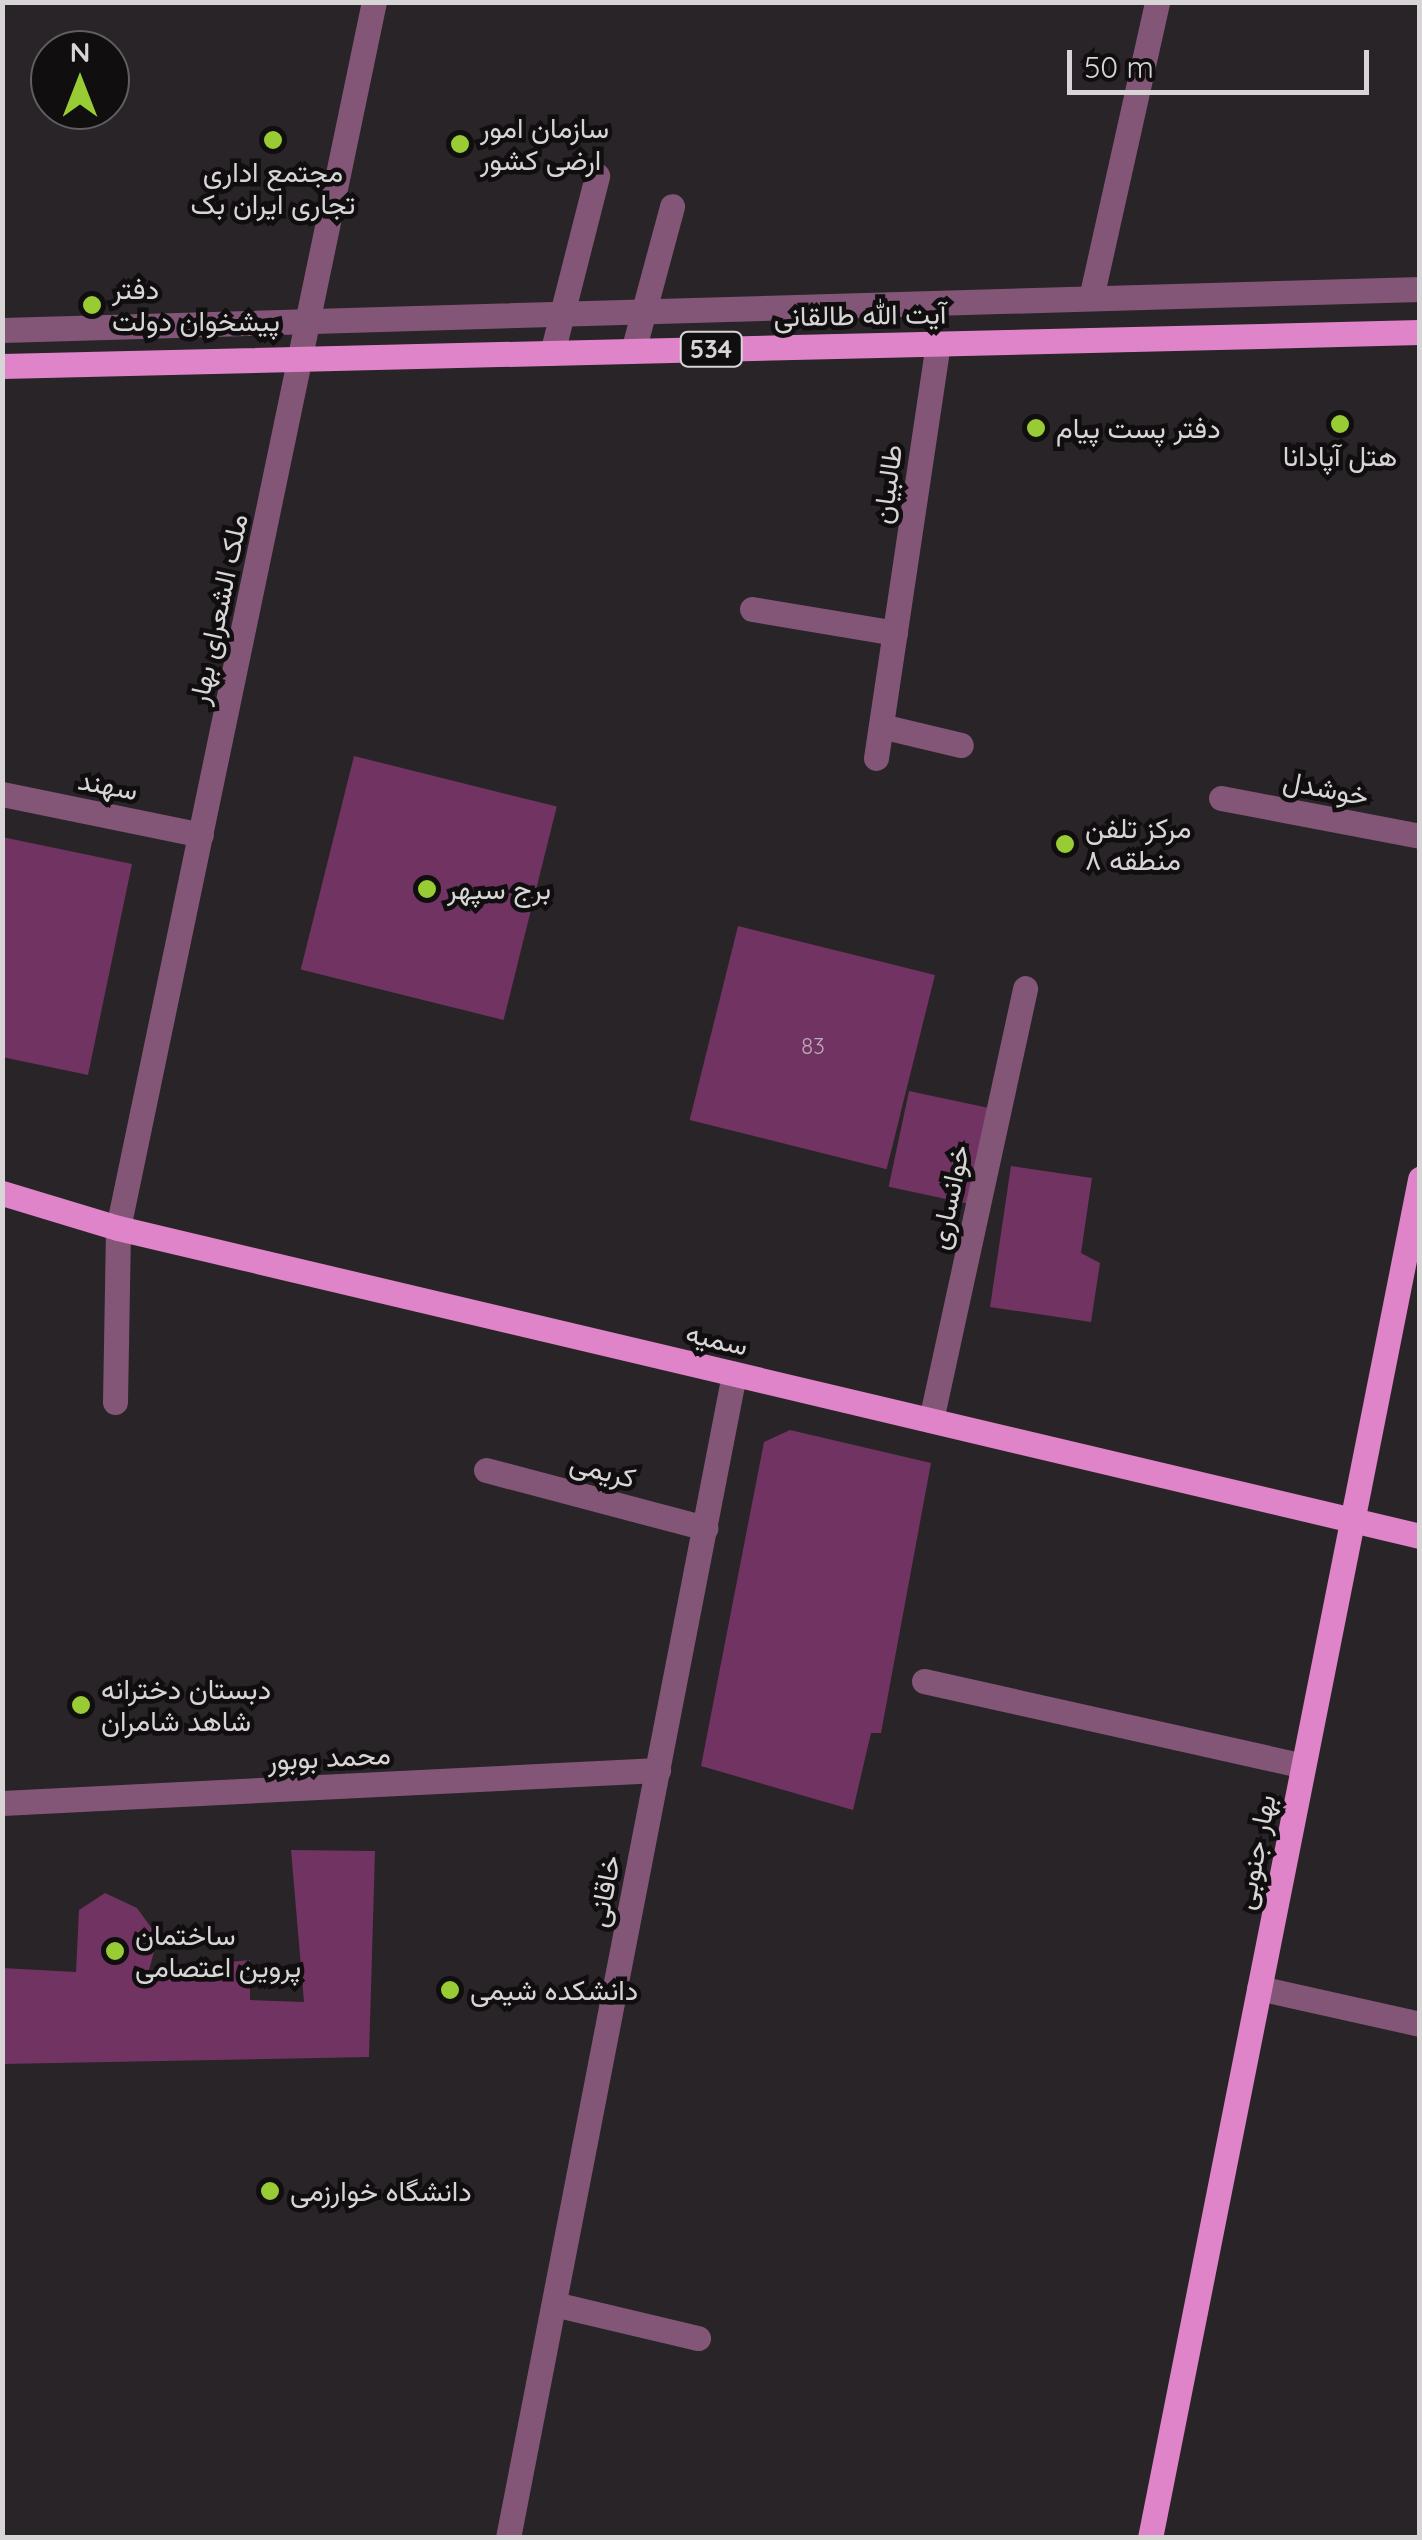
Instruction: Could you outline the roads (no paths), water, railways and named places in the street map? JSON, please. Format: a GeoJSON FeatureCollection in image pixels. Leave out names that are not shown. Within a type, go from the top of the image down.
{"type":"FeatureCollection","features":[{"type":"Feature","properties":{"kind":"main road","name":"آیت الله طالقانی"},"geometry":{"type":"LineString","coordinates":[[2,366],[1420,332]]}},
{"type":"Feature","properties":{"kind":"main road","name":"بهار جنوبی"},"geometry":{"type":"LineString","coordinates":[[1150,2538],[1420,1179]]}},
{"type":"Feature","properties":{"kind":"main road","name":"سمیه"},"geometry":{"type":"LineString","coordinates":[[2,1194],[118,1228],[1420,1536]]}},
{"type":"Feature","properties":{"kind":"street","name":"ملک الشعرای بهار"},"geometry":{"type":"LineString","coordinates":[[114,1402],[118,1228],[374,2]]}},
{"type":"Feature","properties":{"kind":"street"},"geometry":{"type":"LineString","coordinates":[[1091,298],[1157,2]]}},
{"type":"Feature","properties":{"kind":"street"},"geometry":{"type":"LineString","coordinates":[[552,353],[598,176]]}},
{"type":"Feature","properties":{"kind":"street"},"geometry":{"type":"LineString","coordinates":[[634,351],[672,206]]}},
{"type":"Feature","properties":{"kind":"street"},"geometry":{"type":"LineString","coordinates":[[2,330],[1420,288]]}},
{"type":"Feature","properties":{"kind":"street","name":"طالبیان"},"geometry":{"type":"LineString","coordinates":[[876,758],[938,344]]}},
{"type":"Feature","properties":{"kind":"street"},"geometry":{"type":"LineString","coordinates":[[752,609],[895,632]]}},
{"type":"Feature","properties":{"kind":"street"},"geometry":{"type":"LineString","coordinates":[[881,726],[961,745]]}},
{"type":"Feature","properties":{"kind":"street","name":"سهند"},"geometry":{"type":"LineString","coordinates":[[2,794],[201,834]]}},
{"type":"Feature","properties":{"kind":"street","name":"خوشدل"},"geometry":{"type":"LineString","coordinates":[[1220,798],[1420,836]]}},
{"type":"Feature","properties":{"kind":"street","name":"خوانساری"},"geometry":{"type":"LineString","coordinates":[[931,1420],[1025,988]]}},
{"type":"Feature","properties":{"kind":"street","name":"خاقانی"},"geometry":{"type":"LineString","coordinates":[[508,2538],[734,1374]]}},
{"type":"Feature","properties":{"kind":"street","name":"کریمی"},"geometry":{"type":"LineString","coordinates":[[486,1470],[705,1528]]}},
{"type":"Feature","properties":{"kind":"street"},"geometry":{"type":"LineString","coordinates":[[924,1681],[1303,1766]]}},
{"type":"Feature","properties":{"kind":"street","name":"محمد بوبور"},"geometry":{"type":"LineString","coordinates":[[2,1803],[658,1770]]}},
{"type":"Feature","properties":{"kind":"street"},"geometry":{"type":"LineString","coordinates":[[1259,1988],[1420,2024]]}},
{"type":"Feature","properties":{"kind":"street"},"geometry":{"type":"LineString","coordinates":[[554,2304],[698,2338]]}},
{"type":"Feature","properties":{"kind":"place","name":"مجتمع اداری تجاری ایران بک"},"geometry":{"type":"Point","coordinates":[273,140]}},
{"type":"Feature","properties":{"kind":"place","name":"سازمان امور ارضی کشور"},"geometry":{"type":"Point","coordinates":[460,144]}},
{"type":"Feature","properties":{"kind":"place","name":"دفتر پیشخوان دولت"},"geometry":{"type":"Point","coordinates":[92,305]}},
{"type":"Feature","properties":{"kind":"place","name":"هتل آپادانا"},"geometry":{"type":"Point","coordinates":[1340,424]}},
{"type":"Feature","properties":{"kind":"place","name":"دفتر پست پیام"},"geometry":{"type":"Point","coordinates":[1036,428]}},
{"type":"Feature","properties":{"kind":"place","name":"مرکز تلفن منطقه ۸"},"geometry":{"type":"Point","coordinates":[1065,844]}},
{"type":"Feature","properties":{"kind":"place","name":"برج سپهر"},"geometry":{"type":"Point","coordinates":[427,889]}},
{"type":"Feature","properties":{"kind":"place","name":"دبستان دخترانه شاهد شامران"},"geometry":{"type":"Point","coordinates":[81,1705]}},
{"type":"Feature","properties":{"kind":"place","name":"ساختمان پروین اعتصامی"},"geometry":{"type":"Point","coordinates":[115,1951]}},
{"type":"Feature","properties":{"kind":"place","name":"دانشکده شیمی"},"geometry":{"type":"Point","coordinates":[450,1990]}},
{"type":"Feature","properties":{"kind":"place","name":"دانشگاه خوارزمی"},"geometry":{"type":"Point","coordinates":[270,2191]}}]}
